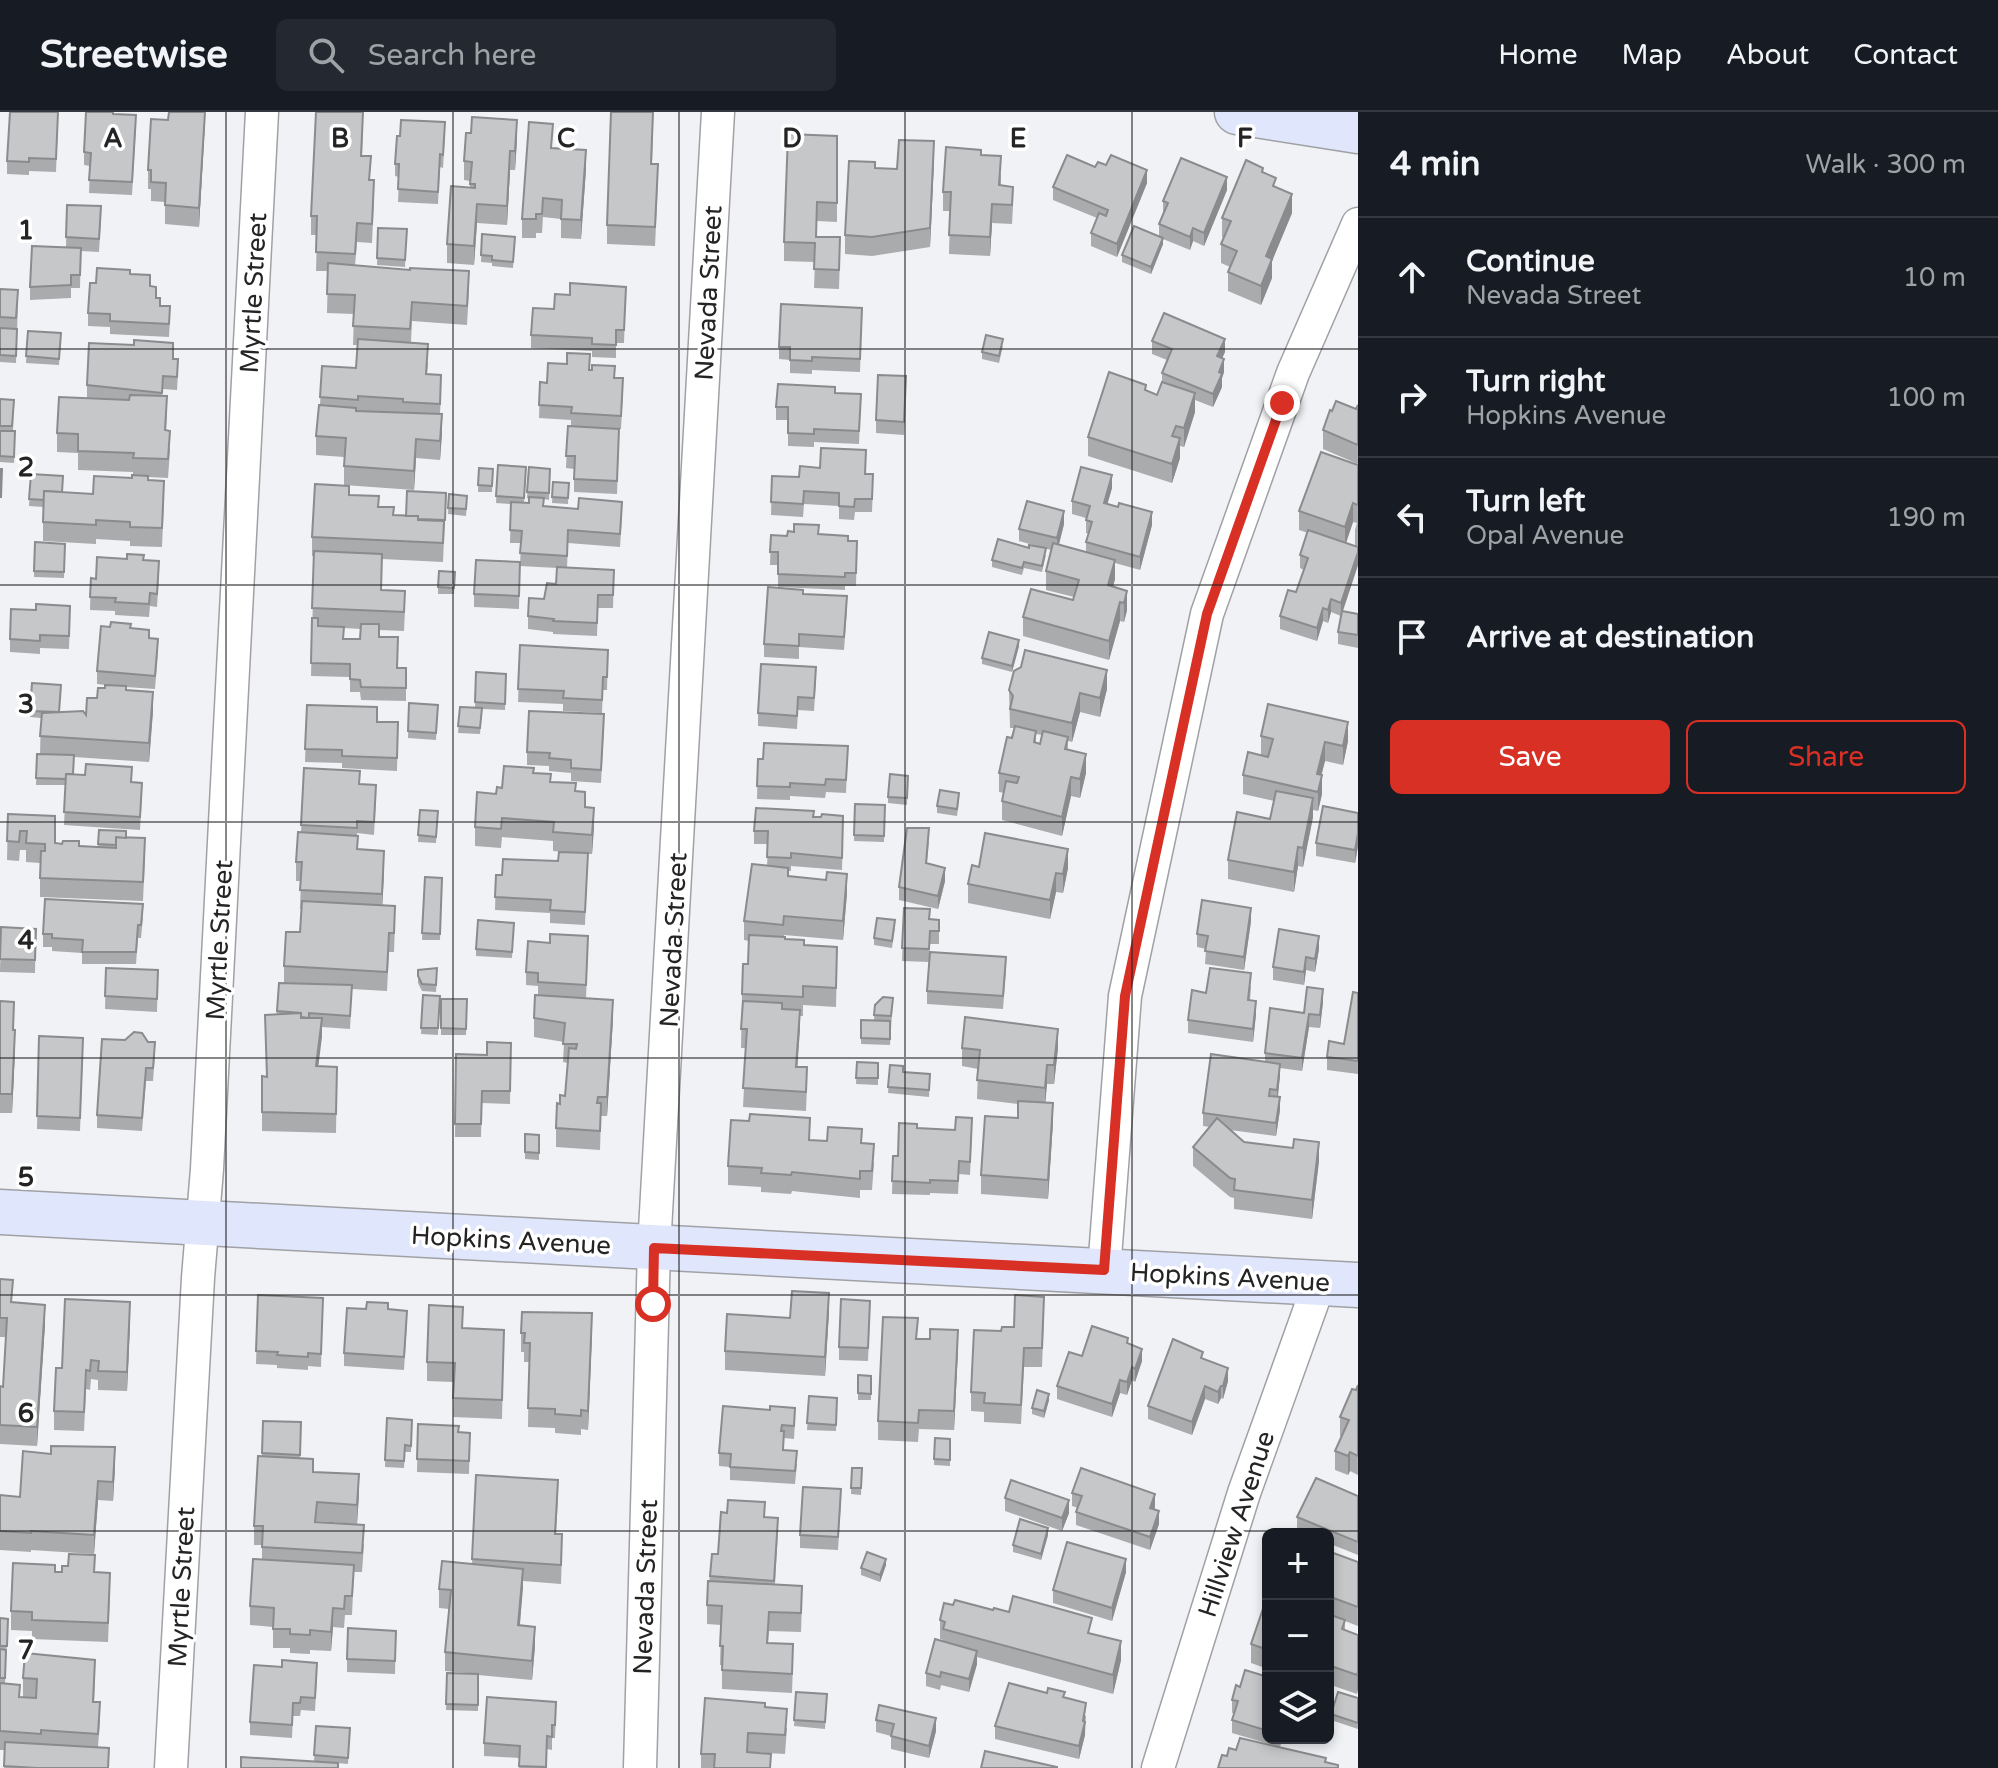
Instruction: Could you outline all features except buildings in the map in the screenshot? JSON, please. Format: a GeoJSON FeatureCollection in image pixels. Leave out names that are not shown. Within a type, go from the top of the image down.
{"type":"FeatureCollection","features":[{"type":"Feature","properties":{"kind":"street","name":"Myrtle Street"},"geometry":{"type":"LineString","coordinates":[[171,1768],[262,112]]}},
{"type":"Feature","properties":{"kind":"street","name":"Nevada Street"},"geometry":{"type":"LineString","coordinates":[[640,1768],[654,1248],[718,112]]}},
{"type":"Feature","properties":{"kind":"street"},"geometry":{"type":"LineString","coordinates":[[1237,112],[1358,131]]}},
{"type":"Feature","properties":{"kind":"street"},"geometry":{"type":"LineString","coordinates":[[1104,1270],[1125,996],[1207,614],[1293,373],[1358,224]]}},
{"type":"Feature","properties":{"kind":"street","name":"Hopkins Avenue"},"geometry":{"type":"LineString","coordinates":[[0,1212],[1339,1283]]}},
{"type":"Feature","properties":{"kind":"street","name":"Hillview Avenue"},"geometry":{"type":"LineString","coordinates":[[1158,1768],[1244,1493],[1339,1283]]}},
{"type":"Feature","properties":{"kind":"route"},"geometry":{"type":"LineString","coordinates":[[653,1304],[654,1248],[1104,1270],[1125,996],[1207,614],[1282,403]]}}]}
